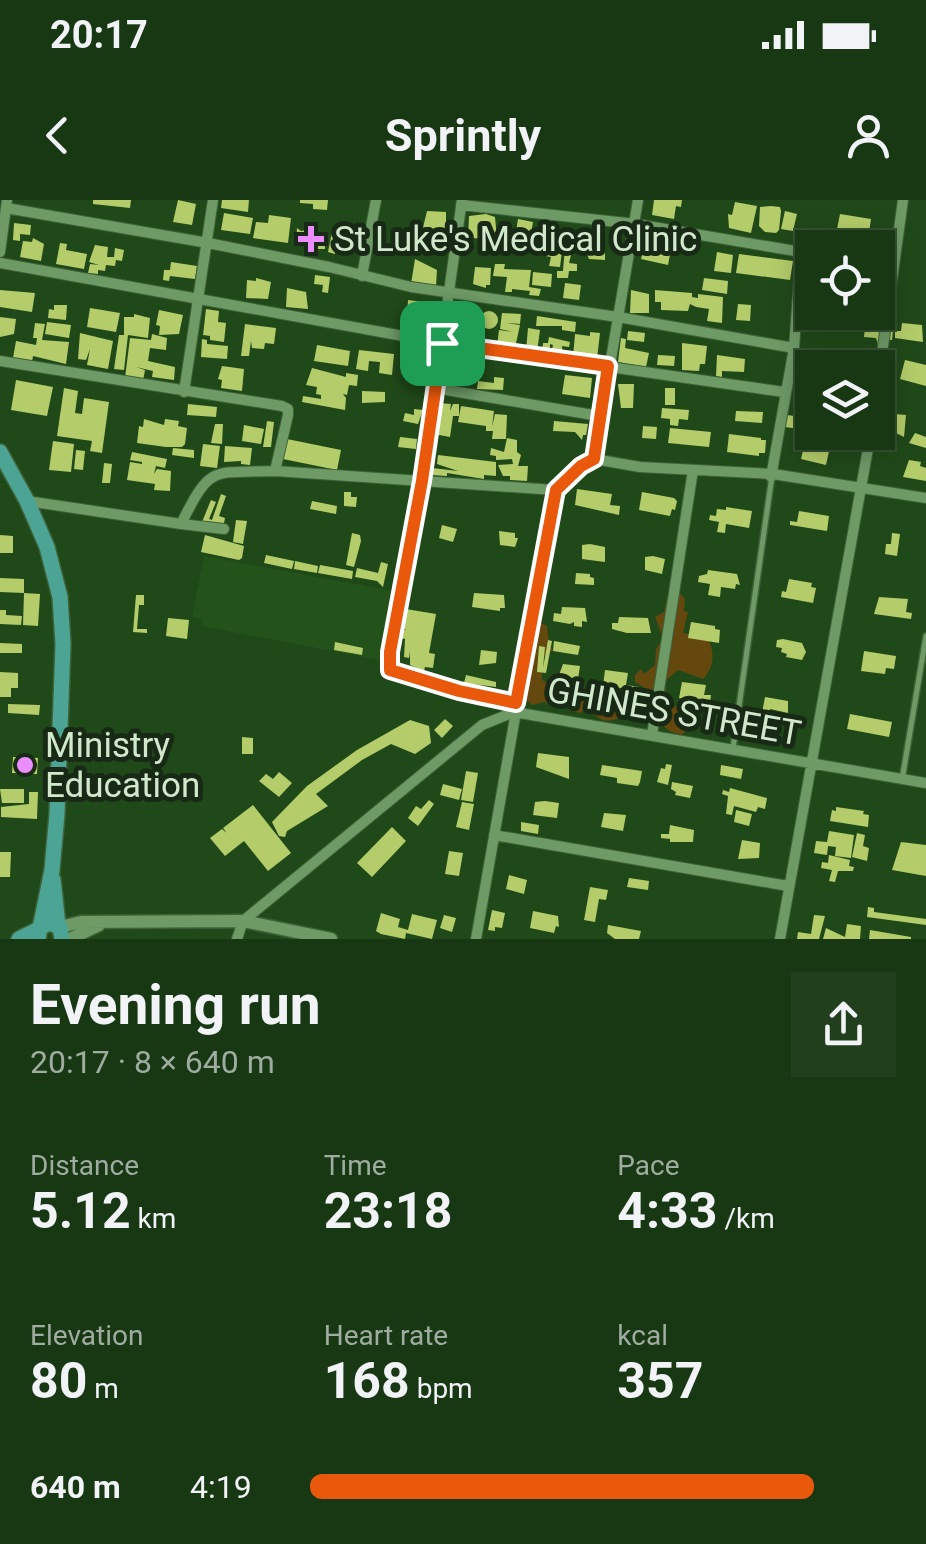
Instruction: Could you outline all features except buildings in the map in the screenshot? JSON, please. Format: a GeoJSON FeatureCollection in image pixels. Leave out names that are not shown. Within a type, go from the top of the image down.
{"type":"FeatureCollection","features":[{"type":"Feature","properties":{"kind":"main road"},"geometry":{"type":"LineString","coordinates":[[0,452],[27,500],[55,568],[60,597],[63,644],[57,814],[52,870],[39,932]]}},
{"type":"Feature","properties":{"kind":"main road"},"geometry":{"type":"LineString","coordinates":[[52,870],[62,933]]}},
{"type":"Feature","properties":{"kind":"main road"},"geometry":{"type":"LineString","coordinates":[[19,939],[39,932],[49,923],[62,933]]}},
{"type":"Feature","properties":{"kind":"street"},"geometry":{"type":"LineString","coordinates":[[184,392],[212,200]]}},
{"type":"Feature","properties":{"kind":"street"},"geometry":{"type":"LineString","coordinates":[[362,276],[376,200]]}},
{"type":"Feature","properties":{"kind":"street"},"geometry":{"type":"LineString","coordinates":[[594,459],[638,200]]}},
{"type":"Feature","properties":{"kind":"street"},"geometry":{"type":"LineString","coordinates":[[883,350],[903,200]]}},
{"type":"Feature","properties":{"kind":"street"},"geometry":{"type":"LineString","coordinates":[[515,707],[390,670],[390,652],[422,481],[461,203],[636,224],[802,252],[794,348],[771,477],[773,474]]}},
{"type":"Feature","properties":{"kind":"street"},"geometry":{"type":"LineString","coordinates":[[0,252],[6,204],[448,292],[794,348]]}},
{"type":"Feature","properties":{"kind":"street"},"geometry":{"type":"LineString","coordinates":[[0,263],[442,343],[784,392]]}},
{"type":"Feature","properties":{"kind":"street"},"geometry":{"type":"LineString","coordinates":[[0,361],[288,409],[275,472]]}},
{"type":"Feature","properties":{"kind":"street"},"geometry":{"type":"LineString","coordinates":[[434,388],[600,416]]}},
{"type":"Feature","properties":{"kind":"street"},"geometry":{"type":"LineString","coordinates":[[780,939],[868,450]]}},
{"type":"Feature","properties":{"kind":"street"},"geometry":{"type":"LineString","coordinates":[[476,939],[556,490],[594,459],[640,467],[773,474],[926,498]]}},
{"type":"Feature","properties":{"kind":"street"},"geometry":{"type":"LineString","coordinates":[[652,735],[694,470]]}},
{"type":"Feature","properties":{"kind":"street"},"geometry":{"type":"LineString","coordinates":[[180,524],[200,484],[212,475],[275,472],[556,490]]}},
{"type":"Feature","properties":{"kind":"street"},"geometry":{"type":"LineString","coordinates":[[27,500],[224,528]]}},
{"type":"Feature","properties":{"kind":"street","name":"GHINES STREET"},"geometry":{"type":"LineString","coordinates":[[243,921],[482,725],[515,707],[926,783]]}},
{"type":"Feature","properties":{"kind":"street"},"geometry":{"type":"LineString","coordinates":[[494,835],[788,886]]}},
{"type":"Feature","properties":{"kind":"street"},"geometry":{"type":"LineString","coordinates":[[236,939],[243,921]]}},
{"type":"Feature","properties":{"kind":"street"},"geometry":{"type":"LineString","coordinates":[[62,933],[81,922],[243,921],[331,939]]}},
{"type":"Feature","properties":{"kind":"lane"},"geometry":{"type":"LineString","coordinates":[[732,750],[773,474]]}},
{"type":"Feature","properties":{"kind":"lane"},"geometry":{"type":"LineString","coordinates":[[902,780],[926,636]]}},
{"type":"Feature","properties":{"kind":"shaded area"},"geometry":{"type":"Polygon","coordinates":[[[204,556],[393,591],[380,660],[201,626],[202,619],[192,617],[204,556]]]}},
{"type":"Feature","properties":{"kind":"shaded area"},"geometry":{"type":"Polygon","coordinates":[[[678,591],[685,599],[684,611],[688,612],[683,633],[707,637],[712,653],[712,664],[703,679],[678,670],[664,682],[670,706],[689,712],[691,725],[682,735],[665,727],[661,721],[665,714],[644,701],[649,693],[635,682],[641,669],[644,674],[655,665],[656,649],[663,638],[655,617],[664,612],[667,597],[678,591]]]}},
{"type":"Feature","properties":{"kind":"shaded area"},"geometry":{"type":"Polygon","coordinates":[[[538,621],[547,626],[553,650],[541,658],[542,680],[564,692],[581,688],[610,690],[622,705],[617,719],[604,720],[587,708],[580,713],[568,710],[566,704],[559,708],[544,702],[532,705],[521,695],[533,663],[528,655],[535,641],[531,633],[538,621]]]}},
{"type":"Feature","properties":{"kind":"place","name":"St Luke's Medical Clinic"},"geometry":{"type":"Point","coordinates":[311,239]}},
{"type":"Feature","properties":{"kind":"place","name":"Ministry Education"},"geometry":{"type":"Point","coordinates":[25,765]}},
{"type":"Feature","properties":{"kind":"route"},"geometry":{"type":"LineString","coordinates":[[442,343],[608,366],[594,459],[556,490],[516,703],[390,670],[442,343]]}}]}
